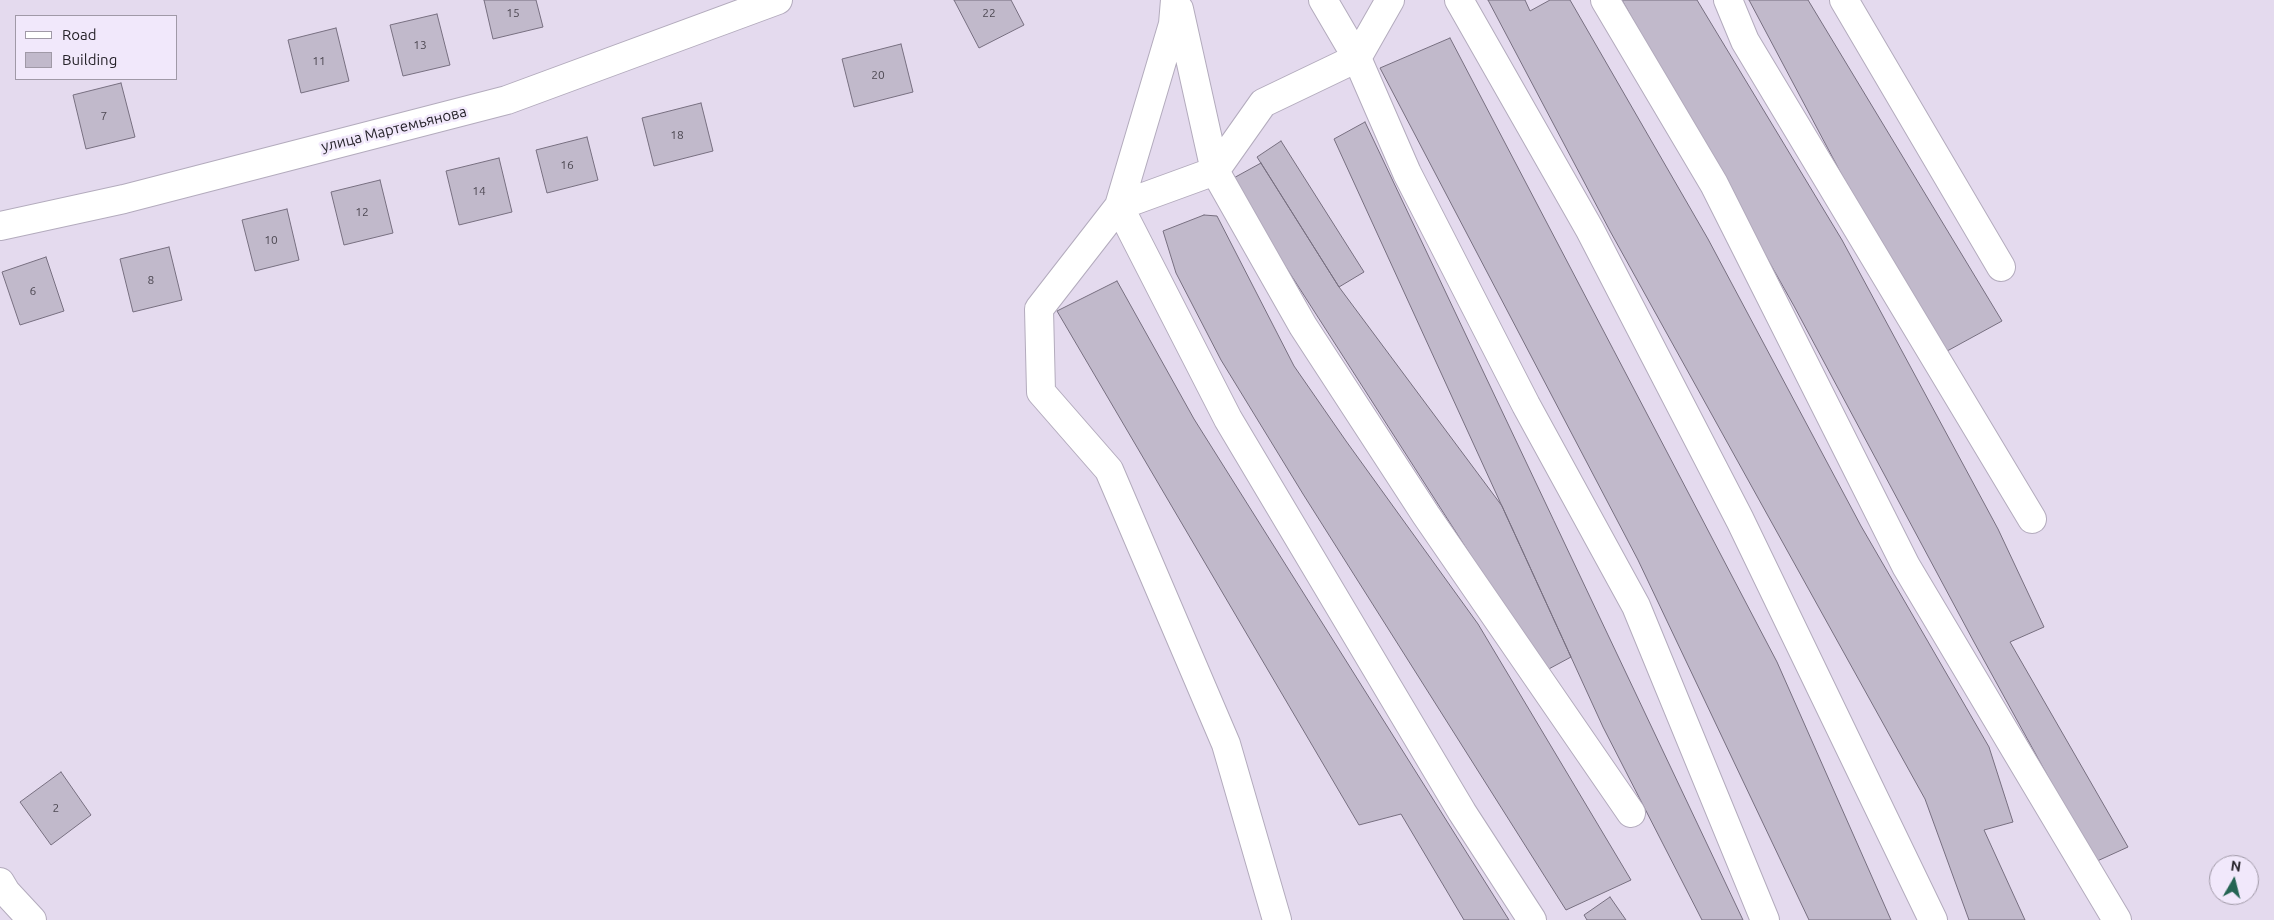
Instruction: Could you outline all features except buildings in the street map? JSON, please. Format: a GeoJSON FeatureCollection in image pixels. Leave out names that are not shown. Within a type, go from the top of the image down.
{"type":"FeatureCollection","features":[{"type":"Feature","properties":{"kind":"street"},"geometry":{"type":"LineString","coordinates":[[1176,0],[1215,171],[1303,326],[1426,515],[1631,813]]}},
{"type":"Feature","properties":{"kind":"street"},"geometry":{"type":"LineString","coordinates":[[1176,0],[1173,24],[1119,206],[1039,309],[1041,392],[1109,470],[1226,744],[1277,920]]}},
{"type":"Feature","properties":{"kind":"street"},"geometry":{"type":"LineString","coordinates":[[1323,0],[1357,58],[1407,173],[1526,405],[1636,606],[1765,920]]}},
{"type":"Feature","properties":{"kind":"street"},"geometry":{"type":"LineString","coordinates":[[1119,206],[1215,171],[1263,103],[1357,58],[1390,0]]}},
{"type":"Feature","properties":{"kind":"street"},"geometry":{"type":"LineString","coordinates":[[1459,0],[1590,230],[1736,511],[1933,920]]}},
{"type":"Feature","properties":{"kind":"street"},"geometry":{"type":"LineString","coordinates":[[1606,0],[1714,184],[1906,566],[2117,920]]}},
{"type":"Feature","properties":{"kind":"street"},"geometry":{"type":"LineString","coordinates":[[1728,0],[1745,41],[2032,519]]}},
{"type":"Feature","properties":{"kind":"street"},"geometry":{"type":"LineString","coordinates":[[1844,0],[2001,267]]}},
{"type":"Feature","properties":{"kind":"street","name":"улица Мартемьянова"},"geometry":{"type":"LineString","coordinates":[[0,226],[124,198],[507,100],[773,1]]}},
{"type":"Feature","properties":{"kind":"street"},"geometry":{"type":"LineString","coordinates":[[1119,206],[1228,419],[1462,812],[1532,920]]}},
{"type":"Feature","properties":{"kind":"street"},"geometry":{"type":"LineString","coordinates":[[0,882],[6,892],[32,920]]}}]}
